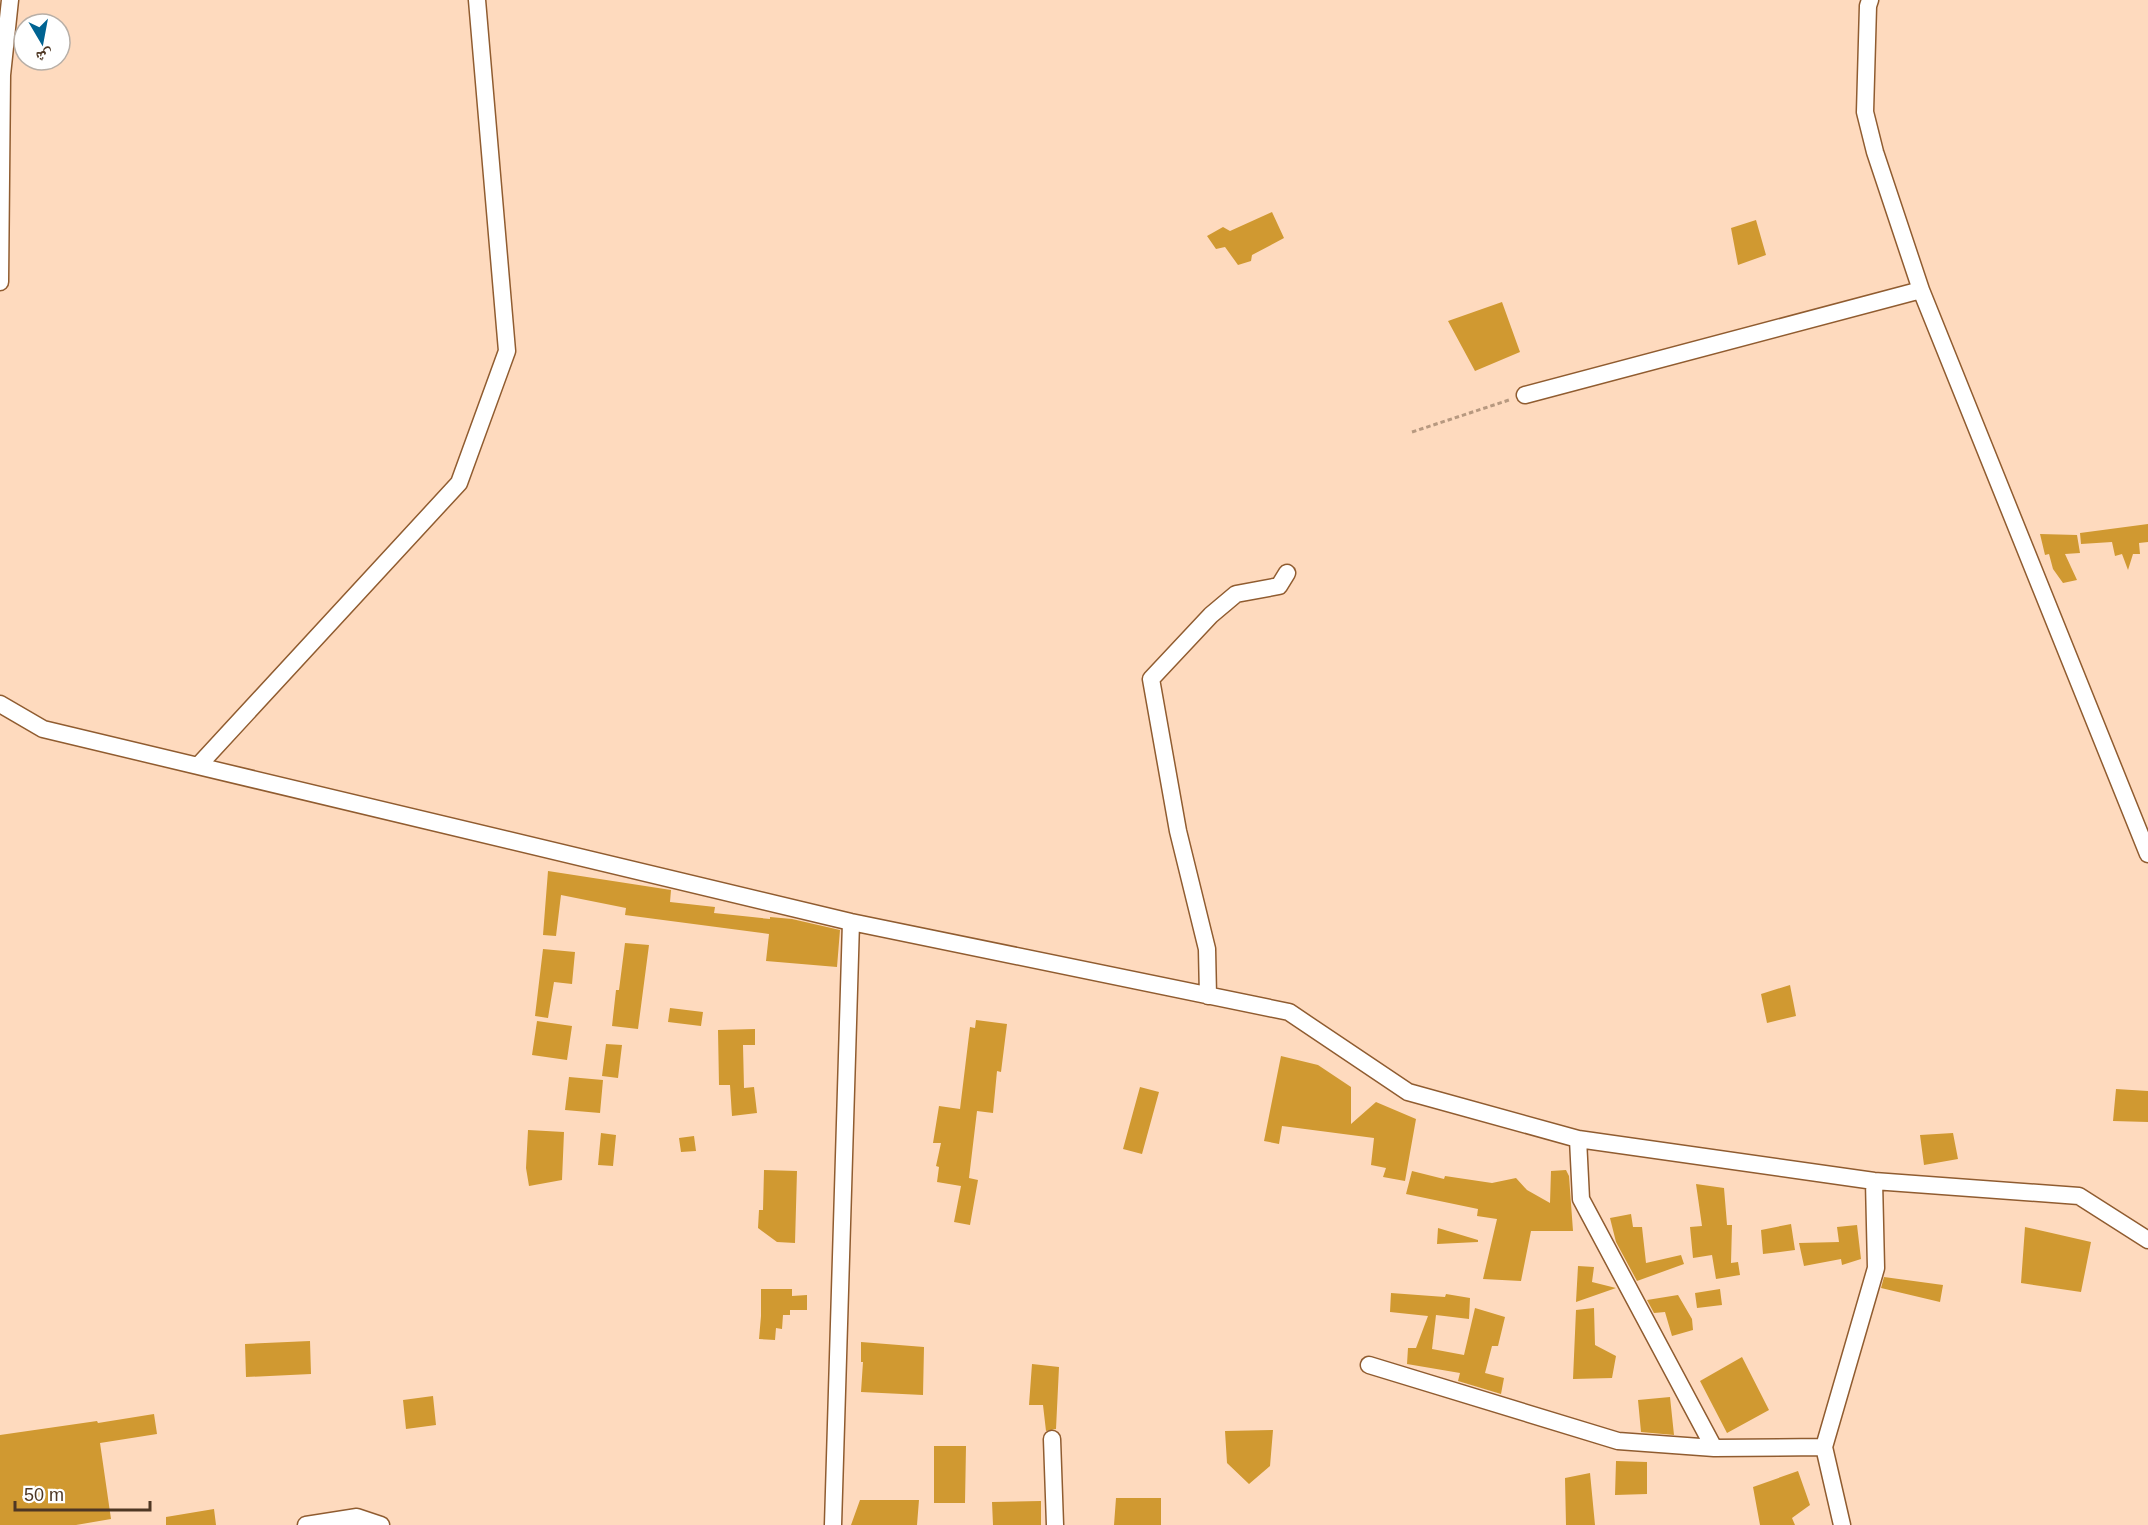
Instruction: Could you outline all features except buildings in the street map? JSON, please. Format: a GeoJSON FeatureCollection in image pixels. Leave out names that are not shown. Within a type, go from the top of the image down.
{"type":"FeatureCollection","features":[{"type":"Feature","properties":{"kind":"street"},"geometry":{"type":"LineString","coordinates":[[0,282],[2,75],[10,0]]}},
{"type":"Feature","properties":{"kind":"street"},"geometry":{"type":"LineString","coordinates":[[198,766],[459,483],[507,351],[477,0]]}},
{"type":"Feature","properties":{"kind":"street"},"geometry":{"type":"LineString","coordinates":[[1870,0],[1865,112],[1875,152],[1922,290],[2148,854]]}},
{"type":"Feature","properties":{"kind":"street"},"geometry":{"type":"LineString","coordinates":[[1525,394],[1922,290]]}},
{"type":"Feature","properties":{"kind":"street"},"geometry":{"type":"LineString","coordinates":[[1208,996],[1207,949],[1178,831],[1151,679],[1211,615],[1236,594],[1279,586],[1287,573]]}},
{"type":"Feature","properties":{"kind":"street"},"geometry":{"type":"LineString","coordinates":[[0,704],[43,729],[851,922],[1289,1012],[1408,1092],[1578,1139],[1874,1181],[2079,1196],[2148,1240]]}},
{"type":"Feature","properties":{"kind":"street"},"geometry":{"type":"LineString","coordinates":[[832,1525],[851,922]]}},
{"type":"Feature","properties":{"kind":"street"},"geometry":{"type":"LineString","coordinates":[[1578,1139],[1581,1199],[1714,1449]]}},
{"type":"Feature","properties":{"kind":"street"},"geometry":{"type":"LineString","coordinates":[[1842,1525],[1824,1447],[1876,1268],[1874,1181]]}},
{"type":"Feature","properties":{"kind":"street"},"geometry":{"type":"LineString","coordinates":[[1369,1365],[1618,1441],[1714,1449],[1824,1447]]}},
{"type":"Feature","properties":{"kind":"street"},"geometry":{"type":"LineString","coordinates":[[1052,1439],[1055,1525]]}},
{"type":"Feature","properties":{"kind":"street"},"geometry":{"type":"LineString","coordinates":[[306,1525],[357,1517],[381,1525]]}},
{"type":"Feature","properties":{"kind":"path"},"geometry":{"type":"LineString","coordinates":[[1412,432],[1525,394]]}}]}
